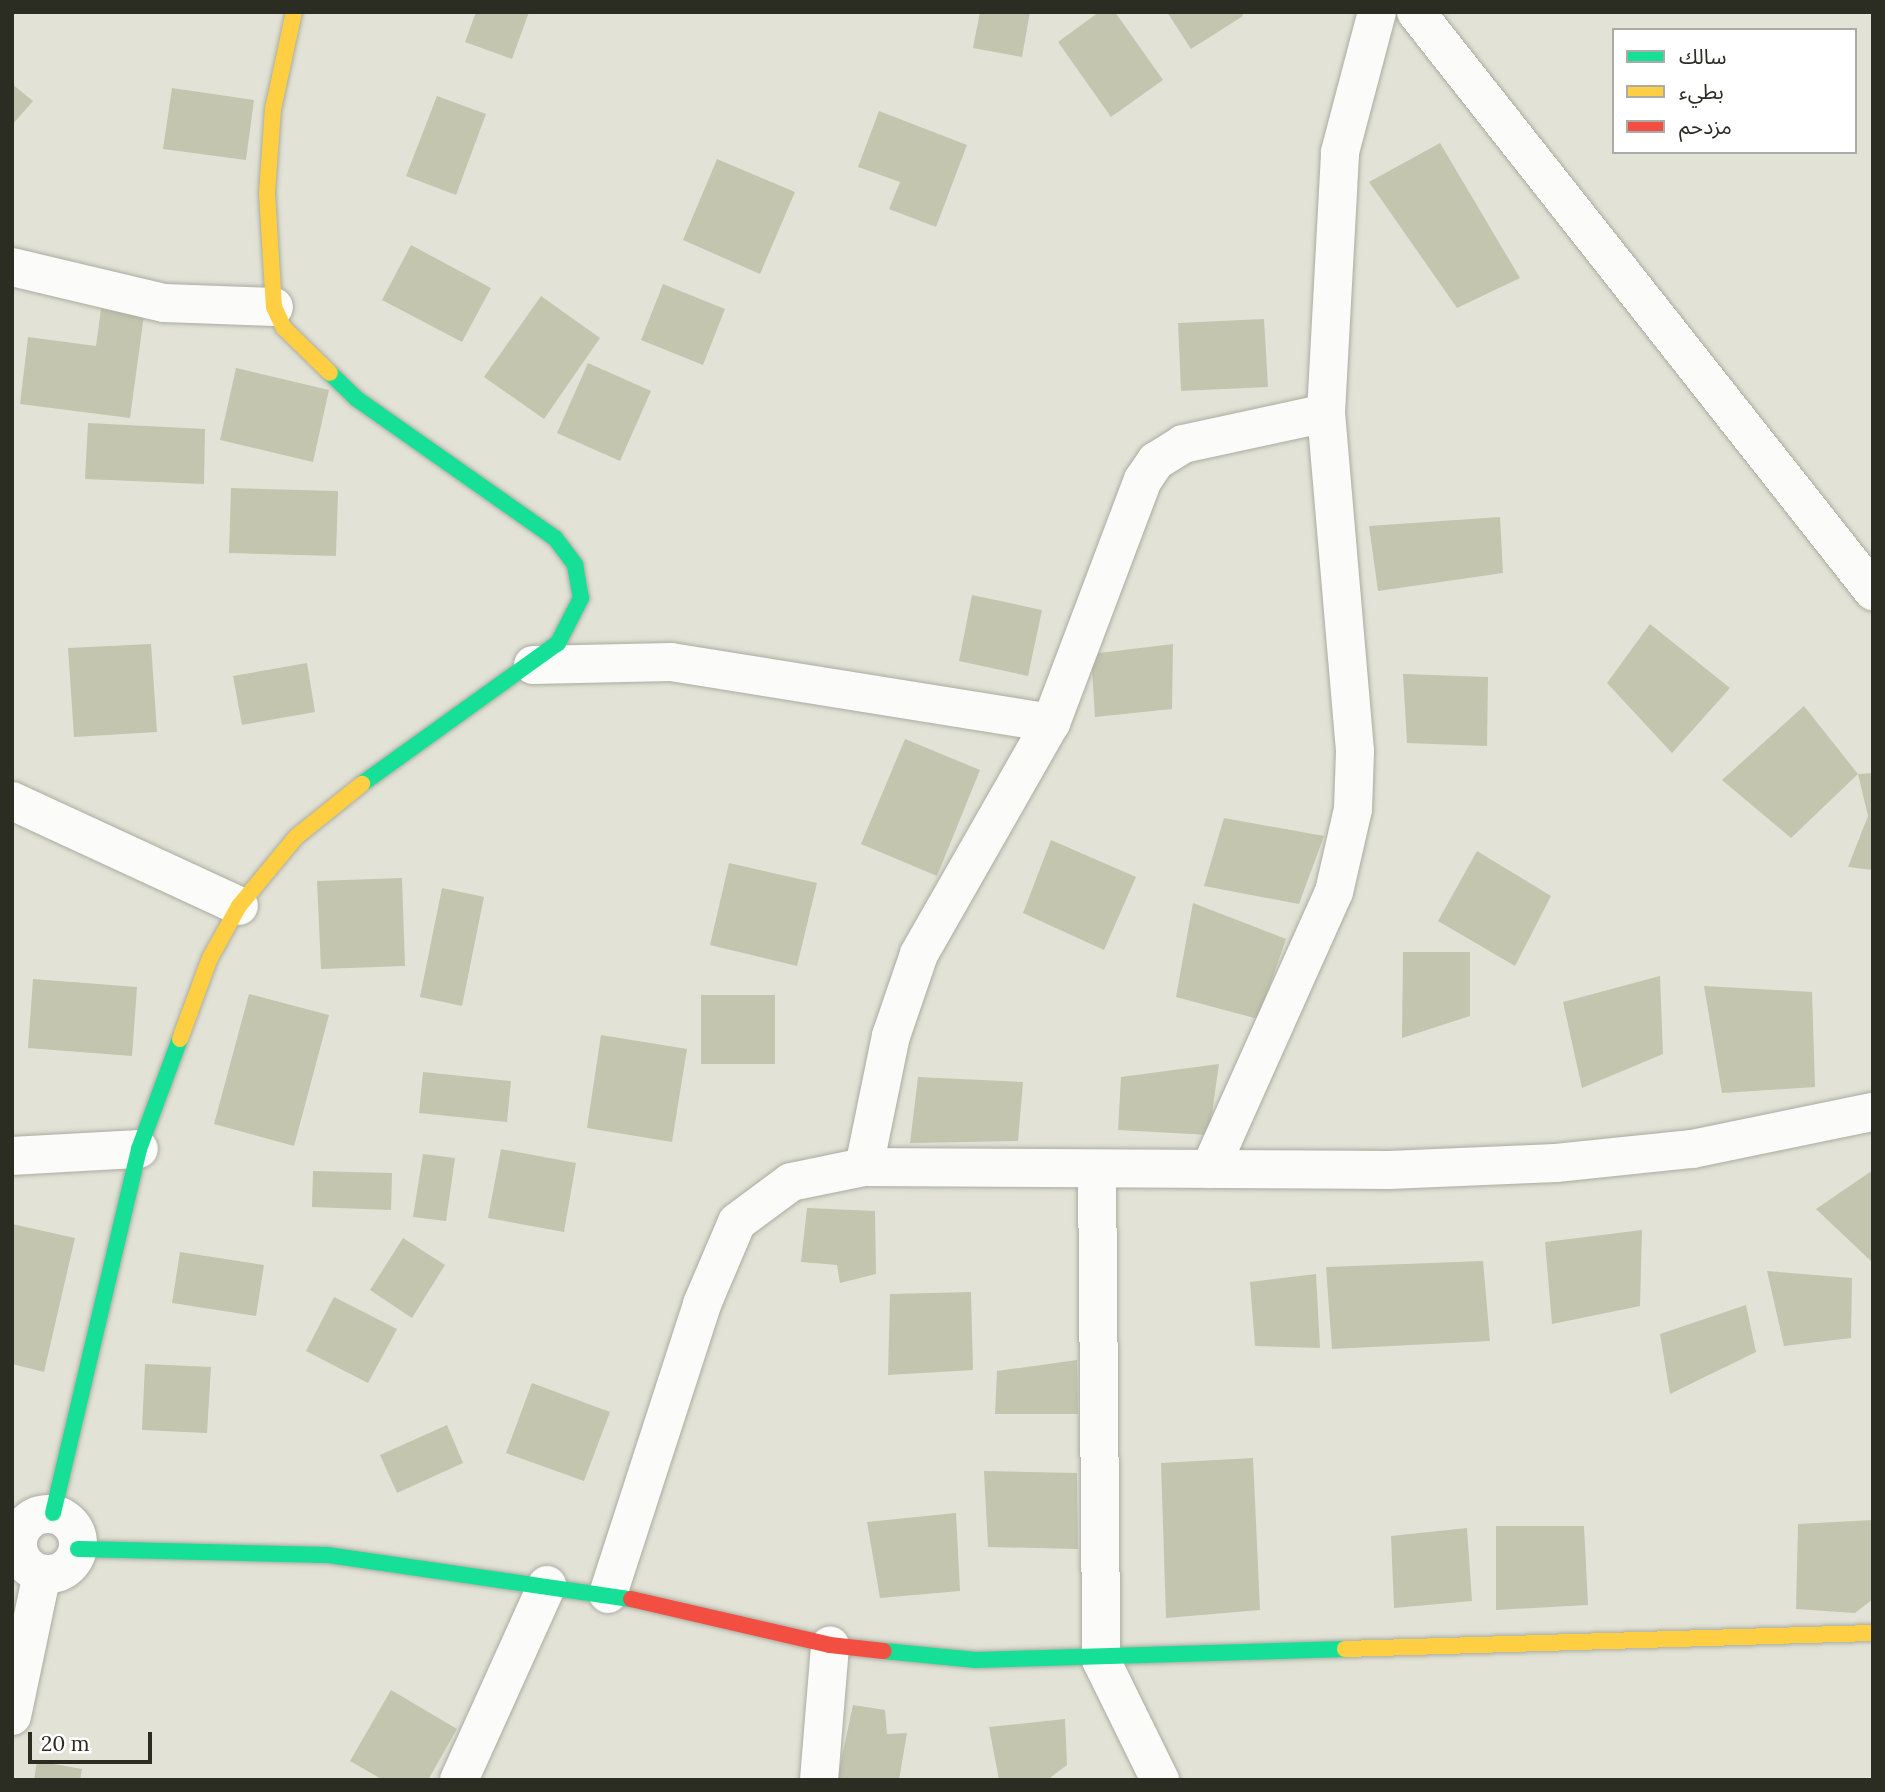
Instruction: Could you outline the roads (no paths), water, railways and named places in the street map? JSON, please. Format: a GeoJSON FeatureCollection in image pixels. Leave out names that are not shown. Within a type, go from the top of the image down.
{"type":"FeatureCollection","features":[{"type":"Feature","properties":{"kind":"street"},"geometry":{"type":"LineString","coordinates":[[53,1513],[139,1149],[211,958],[239,906],[296,836],[337,801],[533,666],[558,643],[581,598],[580,577],[555,538],[321,371],[274,307],[268,153],[294,12]]}},
{"type":"Feature","properties":{"kind":"street"},"geometry":{"type":"LineString","coordinates":[[1210,1169],[1334,892],[1353,809],[1355,751],[1326,413],[1340,152],[1377,12]]}},
{"type":"Feature","properties":{"kind":"street"},"geometry":{"type":"LineString","coordinates":[[1416,12],[1873,591]]}},
{"type":"Feature","properties":{"kind":"street"},"geometry":{"type":"LineString","coordinates":[[12,267],[164,303],[274,307]]}},
{"type":"Feature","properties":{"kind":"street"},"geometry":{"type":"LineString","coordinates":[[864,1167],[891,1036],[919,954],[1051,723],[1156,461],[1183,444],[1326,413]]}},
{"type":"Feature","properties":{"kind":"street"},"geometry":{"type":"LineString","coordinates":[[533,666],[671,662],[1051,723]]}},
{"type":"Feature","properties":{"kind":"street"},"geometry":{"type":"LineString","coordinates":[[12,801],[239,906]]}},
{"type":"Feature","properties":{"kind":"street"},"geometry":{"type":"LineString","coordinates":[[608,1594],[702,1304],[737,1222],[791,1182],[864,1167],[1210,1169],[1556,1163],[1692,1149],[1873,1112]]}},
{"type":"Feature","properties":{"kind":"street"},"geometry":{"type":"LineString","coordinates":[[12,1156],[139,1149]]}},
{"type":"Feature","properties":{"kind":"street"},"geometry":{"type":"LineString","coordinates":[[1097,1168],[1101,1660],[1160,1780]]}},
{"type":"Feature","properties":{"kind":"street"},"geometry":{"type":"LineString","coordinates":[[53,1513],[72,1526],[78,1549],[61,1571],[42,1574],[23,1561],[15,1538],[30,1518],[53,1513]]}},
{"type":"Feature","properties":{"kind":"street"},"geometry":{"type":"LineString","coordinates":[[78,1549],[328,1555],[608,1594],[830,1645],[976,1660],[1101,1660],[1873,1633]]}},
{"type":"Feature","properties":{"kind":"street"},"geometry":{"type":"LineString","coordinates":[[12,1716],[42,1574]]}},
{"type":"Feature","properties":{"kind":"street"},"geometry":{"type":"LineString","coordinates":[[459,1780],[547,1585]]}},
{"type":"Feature","properties":{"kind":"street"},"geometry":{"type":"LineString","coordinates":[[819,1780],[830,1645]]}}]}
